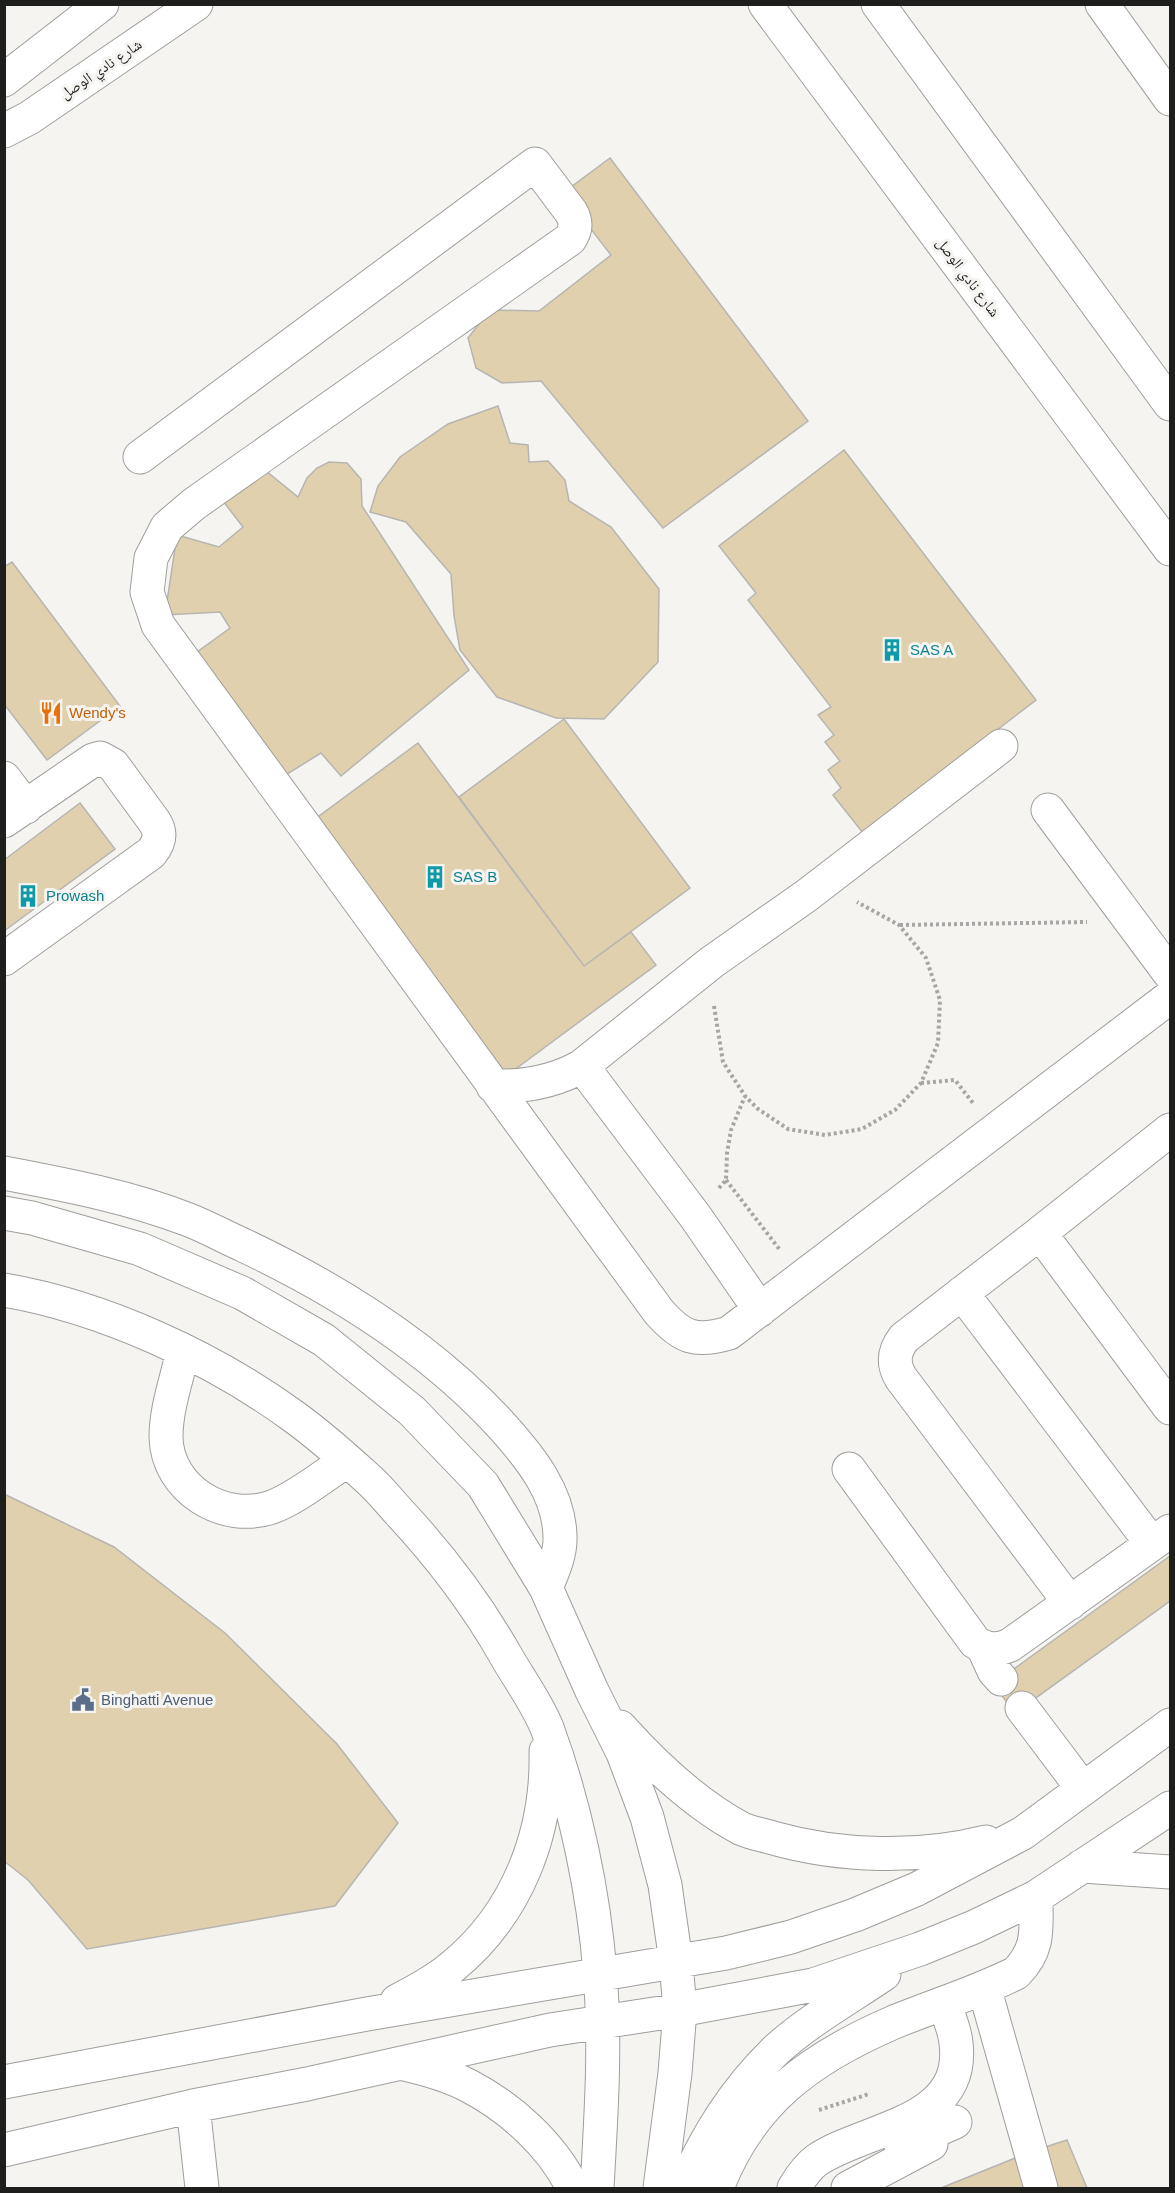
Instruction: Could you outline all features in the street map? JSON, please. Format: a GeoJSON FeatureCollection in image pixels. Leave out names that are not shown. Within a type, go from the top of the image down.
{"type":"FeatureCollection","features":[{"type":"Feature","properties":{"kind":"main road"},"geometry":{"type":"LineString","coordinates":[[4,80],[102,4]]}},
{"type":"Feature","properties":{"kind":"main road","name":"شارع نادي الوصل"},"geometry":{"type":"LineString","coordinates":[[4,131],[29,118],[196,4]]}},
{"type":"Feature","properties":{"kind":"main road","name":"شارع نادي الوصل"},"geometry":{"type":"LineString","coordinates":[[765,4],[1170,549]]}},
{"type":"Feature","properties":{"kind":"main road"},"geometry":{"type":"LineString","coordinates":[[790,4],[817,45],[836,81],[850,118]]}},
{"type":"Feature","properties":{"kind":"main road"},"geometry":{"type":"LineString","coordinates":[[878,4],[1170,404]]}},
{"type":"Feature","properties":{"kind":"main road"},"geometry":{"type":"LineString","coordinates":[[1101,8],[1170,99]]}},
{"type":"Feature","properties":{"kind":"main road"},"geometry":{"type":"LineString","coordinates":[[141,457],[535,164],[575,218],[576,226],[570,239],[194,504],[167,527],[151,558],[147,592],[158,625],[493,1086],[659,1312],[672,1327],[690,1337],[710,1339],[729,1333],[996,1132],[1170,997]]}},
{"type":"Feature","properties":{"kind":"main road"},"geometry":{"type":"LineString","coordinates":[[493,1086],[540,1083],[563,1076],[582,1066],[712,962],[806,896],[1001,746]]}},
{"type":"Feature","properties":{"kind":"main road"},"geometry":{"type":"LineString","coordinates":[[4,778],[15,814],[93,760],[100,758],[113,765],[154,821],[159,836],[158,845],[151,853],[4,959]]}},
{"type":"Feature","properties":{"kind":"main road"},"geometry":{"type":"LineString","coordinates":[[1048,810],[1170,974]]}},
{"type":"Feature","properties":{"kind":"main road"},"geometry":{"type":"LineString","coordinates":[[582,1066],[695,1216],[760,1310]]}},
{"type":"Feature","properties":{"kind":"main road"},"geometry":{"type":"LineString","coordinates":[[1070,1603],[897,1370],[895,1353],[904,1338],[1170,1130]]}},
{"type":"Feature","properties":{"kind":"main road"},"geometry":{"type":"LineString","coordinates":[[4,1173],[89,1190],[189,1220],[298,1271],[356,1306],[424,1353],[479,1401],[530,1456],[549,1491],[557,1516],[560,1541],[546,1588]]}},
{"type":"Feature","properties":{"kind":"main road"},"geometry":{"type":"LineString","coordinates":[[4,1213],[32,1218],[140,1249],[242,1293],[324,1341],[412,1411],[483,1485],[546,1588],[622,1753],[647,1817],[665,1885],[680,2010],[675,2073],[660,2188]]}},
{"type":"Feature","properties":{"kind":"main road"},"geometry":{"type":"LineString","coordinates":[[1040,1233],[1170,1408]]}},
{"type":"Feature","properties":{"kind":"main road"},"geometry":{"type":"LineString","coordinates":[[4,1290],[31,1294],[123,1323],[211,1364],[293,1416],[368,1478],[434,1549],[490,1628],[546,1726],[578,1836],[589,1892],[600,1974],[602,2022],[603,2081],[597,2188]]}},
{"type":"Feature","properties":{"kind":"main road"},"geometry":{"type":"LineString","coordinates":[[849,1469],[975,1642],[993,1650],[1010,1645],[1161,1538],[962,1293]]}},
{"type":"Feature","properties":{"kind":"main road"},"geometry":{"type":"LineString","coordinates":[[183,1351],[168,1417],[166,1439],[170,1459],[180,1478],[194,1494],[212,1505],[231,1511],[273,1507],[346,1461]]}},
{"type":"Feature","properties":{"kind":"main road"},"geometry":{"type":"LineString","coordinates":[[983,1647],[993,1671],[1001,1679]]}},
{"type":"Feature","properties":{"kind":"main road"},"geometry":{"type":"LineString","coordinates":[[592,1691],[617,1724],[653,1762],[709,1808],[744,1830],[790,1843],[836,1850],[884,1853],[931,1851],[977,1844],[1023,1833]]}},
{"type":"Feature","properties":{"kind":"main road"},"geometry":{"type":"LineString","coordinates":[[1022,1708],[1083,1789]]}},
{"type":"Feature","properties":{"kind":"main road"},"geometry":{"type":"LineString","coordinates":[[4,2082],[367,2013],[726,1953],[780,1940],[855,1915],[917,1889],[1023,1833],[1170,1725]]}},
{"type":"Feature","properties":{"kind":"main road"},"geometry":{"type":"LineString","coordinates":[[367,2013],[426,1986],[452,1967],[477,1944],[516,1892],[531,1852],[542,1810],[547,1768],[546,1726]]}},
{"type":"Feature","properties":{"kind":"main road"},"geometry":{"type":"LineString","coordinates":[[4,2150],[193,2106],[550,2030],[680,2010],[813,1985],[920,1949],[974,1927],[1036,1897],[1170,1808]]}},
{"type":"Feature","properties":{"kind":"main road"},"geometry":{"type":"LineString","coordinates":[[1082,1866],[1170,1872]]}},
{"type":"Feature","properties":{"kind":"main road"},"geometry":{"type":"LineString","coordinates":[[717,2188],[727,2163],[756,2118],[793,2079],[837,2049],[892,2023],[1016,1973],[1026,1963],[1033,1950],[1036,1936],[1036,1897]]}},
{"type":"Feature","properties":{"kind":"main road"},"geometry":{"type":"LineString","coordinates":[[683,2188],[717,2120],[744,2083],[777,2050],[920,1949]]}},
{"type":"Feature","properties":{"kind":"main road"},"geometry":{"type":"LineString","coordinates":[[984,1987],[1041,2188]]}},
{"type":"Feature","properties":{"kind":"main road"},"geometry":{"type":"LineString","coordinates":[[794,2188],[801,2176],[816,2161],[834,2151],[901,2124],[927,2110],[947,2088],[956,2066],[956,2042],[945,2003]]}},
{"type":"Feature","properties":{"kind":"main road"},"geometry":{"type":"LineString","coordinates":[[402,2063],[447,2076],[499,2104],[526,2127],[550,2153],[573,2188]]}},
{"type":"Feature","properties":{"kind":"main road"},"geometry":{"type":"LineString","coordinates":[[193,2106],[202,2188]]}},
{"type":"Feature","properties":{"kind":"main road"},"geometry":{"type":"LineString","coordinates":[[816,2188],[836,2175],[959,2124],[848,2188]]}},
{"type":"Feature","properties":{"kind":"path"},"geometry":{"type":"LineString","coordinates":[[712,962],[714,1015],[723,1062],[745,1096],[758,1109],[788,1129],[825,1135],[862,1129],[895,1110],[921,1083],[938,1043],[940,1000],[926,958],[899,925],[855,901],[806,896]]}},
{"type":"Feature","properties":{"kind":"path"},"geometry":{"type":"LineString","coordinates":[[899,925],[1132,922]]}},
{"type":"Feature","properties":{"kind":"path"},"geometry":{"type":"LineString","coordinates":[[921,1083],[955,1080],[996,1132]]}},
{"type":"Feature","properties":{"kind":"path"},"geometry":{"type":"LineString","coordinates":[[695,1216],[726,1180],[731,1130],[745,1096]]}},
{"type":"Feature","properties":{"kind":"path"},"geometry":{"type":"LineString","coordinates":[[726,1180],[803,1279]]}},
{"type":"Feature","properties":{"kind":"path"},"geometry":{"type":"LineString","coordinates":[[775,2097],[792,2119],[880,2090]]}},
{"type":"Feature","properties":{"kind":"building"},"geometry":{"type":"Polygon","coordinates":[[[610,158],[808,421],[663,528],[541,381],[502,383],[476,368],[468,338],[490,310],[539,311],[611,255],[563,193],[610,158]]]}},
{"type":"Feature","properties":{"kind":"building"},"geometry":{"type":"Polygon","coordinates":[[[498,406],[510,443],[528,445],[529,462],[548,461],[565,480],[569,501],[611,527],[659,589],[658,662],[604,719],[556,718],[497,697],[460,650],[454,616],[451,574],[406,522],[370,512],[378,486],[400,457],[448,424],[498,406]]]}},
{"type":"Feature","properties":{"kind":"building","name":"SAS A"},"geometry":{"type":"Polygon","coordinates":[[[844,450],[1036,700],[863,833],[833,795],[841,788],[828,770],[840,761],[825,742],[834,735],[818,715],[831,707],[748,600],[756,593],[719,546],[844,450]]]}},
{"type":"Feature","properties":{"kind":"building"},"geometry":{"type":"Polygon","coordinates":[[[329,462],[347,463],[361,479],[362,506],[469,670],[341,776],[321,753],[284,776],[193,655],[230,628],[220,612],[165,615],[177,535],[219,547],[243,527],[223,501],[266,471],[298,497],[307,478],[317,468],[329,462]]]}},
{"type":"Feature","properties":{"kind":"building"},"geometry":{"type":"Polygon","coordinates":[[[12,562],[120,706],[47,760],[4,704],[4,567],[12,562]]]}},
{"type":"Feature","properties":{"kind":"building"},"geometry":{"type":"Polygon","coordinates":[[[564,719],[690,888],[584,966],[459,797],[564,719]]]}},
{"type":"Feature","properties":{"kind":"building","name":"SAS B"},"geometry":{"type":"Polygon","coordinates":[[[418,743],[584,966],[631,932],[656,965],[502,1079],[311,822],[418,743]]]}},
{"type":"Feature","properties":{"kind":"building","name":"Prowash"},"geometry":{"type":"Polygon","coordinates":[[[80,803],[115,849],[4,931],[4,860],[80,803]]]}},
{"type":"Feature","properties":{"kind":"building"},"geometry":{"type":"Polygon","coordinates":[[[4,1494],[114,1547],[225,1633],[337,1744],[398,1823],[335,1906],[87,1949],[28,1880],[4,1861],[4,1494]]]}},
{"type":"Feature","properties":{"kind":"building"},"geometry":{"type":"Polygon","coordinates":[[[1170,1556],[1170,1601],[1015,1713],[993,1684],[1170,1556]]]}},
{"type":"Feature","properties":{"kind":"building"},"geometry":{"type":"Polygon","coordinates":[[[1067,2140],[1087,2188],[941,2188],[1030,2152],[1067,2140]]]}},
{"type":"Feature","properties":{"kind":"place","name":"SAS A"},"geometry":{"type":"Point","coordinates":[892,650]}},
{"type":"Feature","properties":{"kind":"place","name":"Wendy's"},"geometry":{"type":"Point","coordinates":[51,713]}},
{"type":"Feature","properties":{"kind":"place","name":"SAS B"},"geometry":{"type":"Point","coordinates":[435,877]}},
{"type":"Feature","properties":{"kind":"place","name":"Prowash"},"geometry":{"type":"Point","coordinates":[28,896]}},
{"type":"Feature","properties":{"kind":"place","name":"Binghatti Avenue"},"geometry":{"type":"Point","coordinates":[83,1700]}}]}
